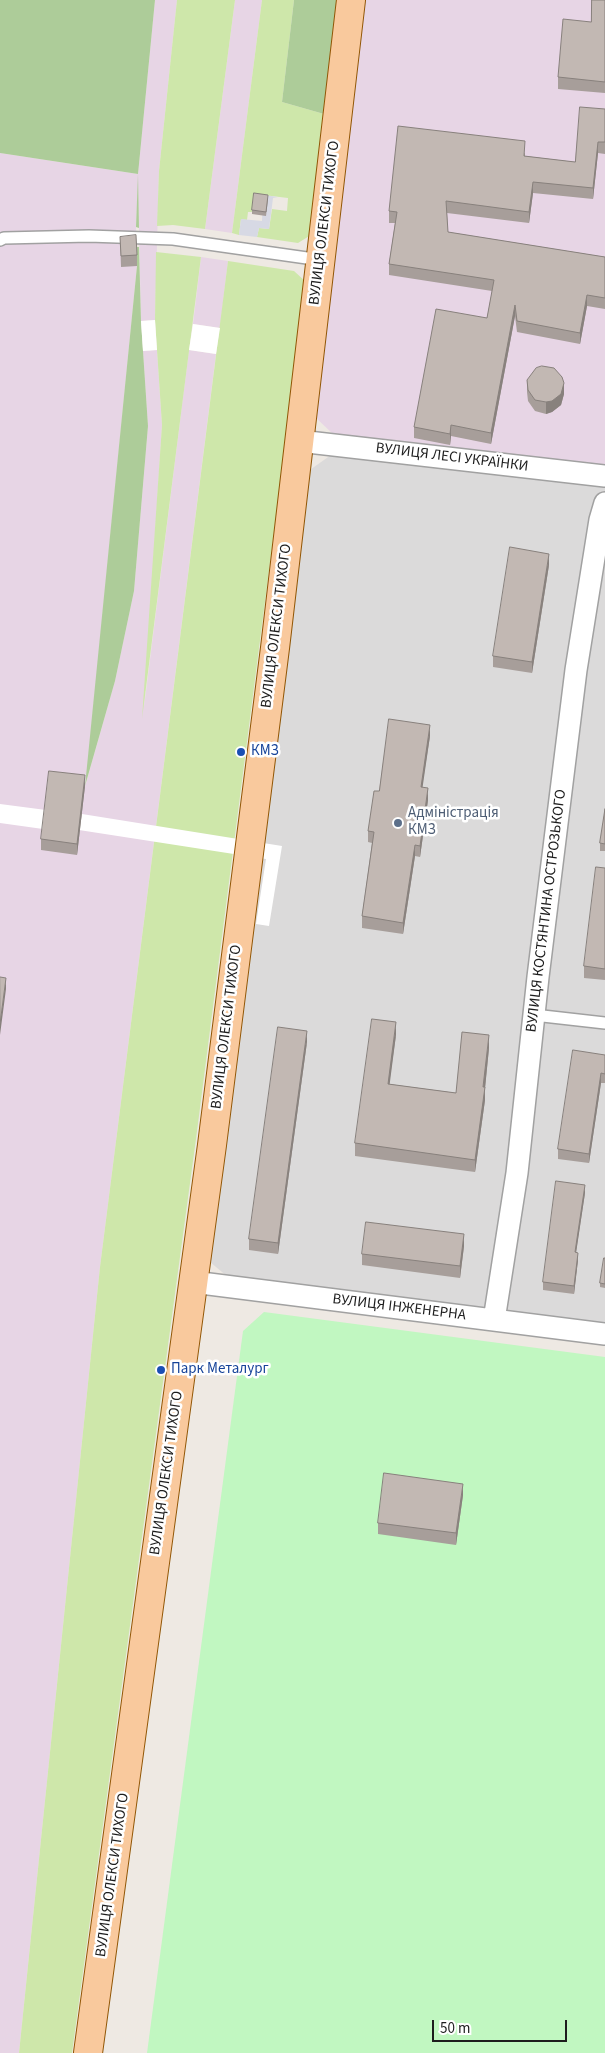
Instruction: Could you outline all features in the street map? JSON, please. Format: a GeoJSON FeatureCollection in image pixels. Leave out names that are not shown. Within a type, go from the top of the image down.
{"type":"FeatureCollection","features":[{"type":"Feature","properties":{"kind":"main road","name":"ВУЛИЦЯ ОЛЕКСИ ТИХОГО"},"geometry":{"type":"LineString","coordinates":[[88,2053],[193,1282],[275,648],[351,0]]}},
{"type":"Feature","properties":{"kind":"street","name":"ВУЛИЦЯ ЛЕСІ УКРАЇНКИ"},"geometry":{"type":"LineString","coordinates":[[299,441],[605,476]]}},
{"type":"Feature","properties":{"kind":"street","name":"ВУЛИЦЯ КОСТЯНТИНА ОСТРОЗЬКОГО"},"geometry":{"type":"LineString","coordinates":[[494,1320],[517,1173],[534,1015],[576,670],[600,520],[605,503]]}},
{"type":"Feature","properties":{"kind":"street","name":"ВУЛИЦЯ ІНЖЕНЕРНА"},"geometry":{"type":"LineString","coordinates":[[193,1282],[605,1334]]}},
{"type":"Feature","properties":{"kind":"lane"},"geometry":{"type":"LineString","coordinates":[[0,240],[4,238],[89,236],[173,239],[321,260]]}},
{"type":"Feature","properties":{"kind":"lane"},"geometry":{"type":"LineString","coordinates":[[534,1015],[605,1023]]}},
{"type":"Feature","properties":{"kind":"shaded area"},"geometry":{"type":"Polygon","coordinates":[[[155,0],[177,0],[159,171],[155,320],[141,321],[138,186],[137,266],[86,783],[115,681],[134,591],[148,426],[143,351],[157,350],[162,425],[144,707],[189,350],[216,354],[100,1267],[19,2053],[0,2053],[0,153],[138,174],[155,0]]]}},
{"type":"Feature","properties":{"kind":"shaded area"},"geometry":{"type":"Polygon","coordinates":[[[235,0],[262,0],[232,233],[205,229],[235,0]]]}},
{"type":"Feature","properties":{"kind":"shaded area"},"geometry":{"type":"Polygon","coordinates":[[[363,0],[605,0],[605,466],[333,434],[314,416],[363,0]]]}},
{"type":"Feature","properties":{"kind":"shaded area"},"geometry":{"type":"Polygon","coordinates":[[[263,195],[278,197],[273,198],[269,229],[259,228],[257,237],[239,235],[241,219],[262,221],[263,195]]]}},
{"type":"Feature","properties":{"kind":"shaded area"},"geometry":{"type":"Polygon","coordinates":[[[201,257],[228,261],[220,328],[193,324],[201,257]]]}},
{"type":"Feature","properties":{"kind":"shaded area"},"geometry":{"type":"Polygon","coordinates":[[[331,455],[605,487],[605,1324],[228,1277],[210,1262],[307,472],[331,455]]]}},
{"type":"Feature","properties":{"kind":"green space"},"geometry":{"type":"Polygon","coordinates":[[[0,0],[155,0],[138,174],[0,153],[0,0]]]}},
{"type":"Feature","properties":{"kind":"green space"},"geometry":{"type":"Polygon","coordinates":[[[177,0],[235,0],[205,229],[173,225],[157,226],[159,171],[177,0]]]}},
{"type":"Feature","properties":{"kind":"green space"},"geometry":{"type":"Polygon","coordinates":[[[262,0],[294,0],[282,102],[324,114],[311,235],[298,243],[257,237],[259,228],[269,229],[272,209],[287,211],[288,198],[263,195],[252,212],[248,212],[247,220],[241,219],[239,235],[232,233],[262,0]]]}},
{"type":"Feature","properties":{"kind":"green space"},"geometry":{"type":"Polygon","coordinates":[[[294,0],[337,0],[324,114],[282,102],[294,0]]]}},
{"type":"Feature","properties":{"kind":"green space"},"geometry":{"type":"Polygon","coordinates":[[[138,174],[139,228],[136,227],[138,174]]]}},
{"type":"Feature","properties":{"kind":"green space"},"geometry":{"type":"Polygon","coordinates":[[[136,247],[139,247],[141,321],[148,426],[134,591],[115,681],[85,786],[137,266],[136,247]]]}},
{"type":"Feature","properties":{"kind":"green space"},"geometry":{"type":"Polygon","coordinates":[[[156,252],[201,257],[142,719],[162,425],[155,320],[156,252]]]}},
{"type":"Feature","properties":{"kind":"green space"},"geometry":{"type":"Polygon","coordinates":[[[228,261],[294,271],[306,282],[196,1139],[72,2053],[19,2053],[100,1267],[228,261]]]}},
{"type":"Feature","properties":{"kind":"green space"},"geometry":{"type":"Polygon","coordinates":[[[264,1312],[605,1357],[605,2053],[147,2053],[243,1331],[264,1312]]]}},
{"type":"Feature","properties":{"kind":"pier"},"geometry":{"type":"Polygon","coordinates":[[[155,320],[157,350],[143,351],[141,321],[155,320]]]}},
{"type":"Feature","properties":{"kind":"pier"},"geometry":{"type":"Polygon","coordinates":[[[193,324],[220,328],[216,354],[189,350],[193,324]]]}},
{"type":"Feature","properties":{"kind":"pier"},"geometry":{"type":"Polygon","coordinates":[[[0,804],[46,810],[43,829],[0,823],[0,804]]]}},
{"type":"Feature","properties":{"kind":"pier"},"geometry":{"type":"Polygon","coordinates":[[[82,814],[282,846],[269,926],[256,924],[266,859],[79,830],[82,814]]]}},
{"type":"Feature","properties":{"kind":"building"},"geometry":{"type":"Polygon","coordinates":[[[592,0],[605,0],[605,82],[558,77],[563,19],[591,22],[592,0]]]}},
{"type":"Feature","properties":{"kind":"building"},"geometry":{"type":"Polygon","coordinates":[[[580,107],[605,109],[605,142],[598,142],[593,188],[533,182],[529,212],[446,201],[448,232],[605,257],[605,298],[587,295],[580,333],[517,321],[515,305],[491,433],[451,425],[450,434],[414,427],[436,309],[487,318],[494,280],[389,264],[397,212],[389,211],[398,126],[525,141],[524,156],[575,162],[580,107]]]}},
{"type":"Feature","properties":{"kind":"building"},"geometry":{"type":"Polygon","coordinates":[[[254,193],[268,195],[266,212],[252,210],[254,193]]]}},
{"type":"Feature","properties":{"kind":"building"},"geometry":{"type":"Polygon","coordinates":[[[136,235],[137,255],[121,256],[120,237],[136,235]]]}},
{"type":"Feature","properties":{"kind":"building"},"geometry":{"type":"Polygon","coordinates":[[[542,366],[554,368],[562,377],[564,383],[561,394],[552,401],[535,400],[528,390],[527,380],[536,368],[542,366]]]}},
{"type":"Feature","properties":{"kind":"building"},"geometry":{"type":"Polygon","coordinates":[[[510,547],[549,554],[532,662],[493,656],[510,547]]]}},
{"type":"Feature","properties":{"kind":"building","name":"Адміністрація КМЗ"},"geometry":{"type":"Polygon","coordinates":[[[389,719],[430,725],[421,787],[428,788],[420,846],[415,845],[403,923],[362,916],[374,832],[368,831],[374,791],[379,791],[389,719]]]}},
{"type":"Feature","properties":{"kind":"building"},"geometry":{"type":"Polygon","coordinates":[[[49,771],[85,775],[77,844],[41,839],[49,771]]]}},
{"type":"Feature","properties":{"kind":"building"},"geometry":{"type":"Polygon","coordinates":[[[605,809],[605,844],[600,843],[605,809]]]}},
{"type":"Feature","properties":{"kind":"building"},"geometry":{"type":"Polygon","coordinates":[[[596,867],[605,868],[605,969],[584,966],[596,867]]]}},
{"type":"Feature","properties":{"kind":"building"},"geometry":{"type":"Polygon","coordinates":[[[0,977],[6,978],[0,1024],[0,977]]]}},
{"type":"Feature","properties":{"kind":"building"},"geometry":{"type":"Polygon","coordinates":[[[372,1019],[396,1022],[388,1084],[456,1093],[462,1032],[489,1035],[483,1087],[485,1087],[475,1160],[355,1143],[372,1019]]]}},
{"type":"Feature","properties":{"kind":"building"},"geometry":{"type":"Polygon","coordinates":[[[278,1027],[307,1031],[278,1243],[249,1239],[278,1027]]]}},
{"type":"Feature","properties":{"kind":"building"},"geometry":{"type":"Polygon","coordinates":[[[573,1050],[605,1055],[605,1074],[601,1073],[589,1154],[558,1149],[573,1050]]]}},
{"type":"Feature","properties":{"kind":"building"},"geometry":{"type":"Polygon","coordinates":[[[556,1181],[585,1185],[575,1252],[578,1253],[574,1286],[543,1282],[556,1181]]]}},
{"type":"Feature","properties":{"kind":"building"},"geometry":{"type":"Polygon","coordinates":[[[366,1222],[464,1234],[460,1266],[362,1254],[366,1222]]]}},
{"type":"Feature","properties":{"kind":"building"},"geometry":{"type":"Polygon","coordinates":[[[605,1258],[605,1284],[600,1283],[605,1258]]]}},
{"type":"Feature","properties":{"kind":"building"},"geometry":{"type":"Polygon","coordinates":[[[384,1473],[463,1484],[456,1533],[378,1523],[384,1473]]]}},
{"type":"Feature","properties":{"kind":"place","name":"КМЗ"},"geometry":{"type":"Point","coordinates":[241,752]}},
{"type":"Feature","properties":{"kind":"place","name":"Адміністрація КМЗ"},"geometry":{"type":"Point","coordinates":[398,823]}},
{"type":"Feature","properties":{"kind":"place","name":"Парк Металург"},"geometry":{"type":"Point","coordinates":[161,1370]}}]}
